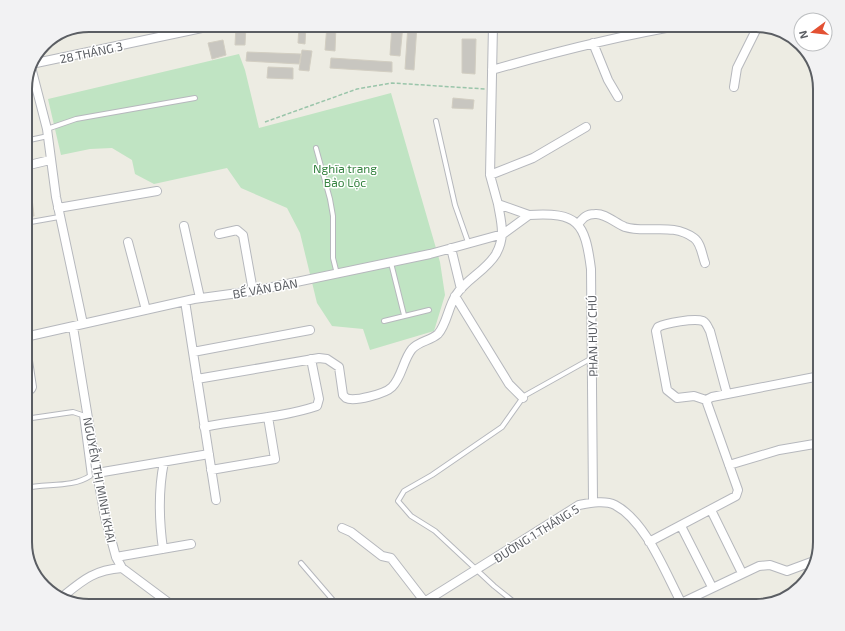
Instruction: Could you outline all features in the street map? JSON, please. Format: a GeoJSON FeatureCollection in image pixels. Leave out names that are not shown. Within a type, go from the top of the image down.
{"type":"FeatureCollection","features":[{"type":"Feature","properties":{"kind":"street","name":"28 THÁNG 3"},"geometry":{"type":"LineString","coordinates":[[39,62],[183,32]]}},
{"type":"Feature","properties":{"kind":"street"},"geometry":{"type":"LineString","coordinates":[[197,379],[312,359],[327,359],[339,367],[343,395],[346,398],[355,400],[382,393],[395,383],[408,355],[416,345],[431,338],[440,330],[455,296],[461,288],[480,273],[496,254],[503,234],[498,204],[490,175],[493,32]]}},
{"type":"Feature","properties":{"kind":"street"},"geometry":{"type":"LineString","coordinates":[[492,70],[593,43],[648,32]]}},
{"type":"Feature","properties":{"kind":"street"},"geometry":{"type":"LineString","coordinates":[[734,87],[738,68],[755,32]]}},
{"type":"Feature","properties":{"kind":"street"},"geometry":{"type":"LineString","coordinates":[[593,43],[608,80],[618,97]]}},
{"type":"Feature","properties":{"kind":"street"},"geometry":{"type":"LineString","coordinates":[[33,77],[47,133],[59,217],[83,324]]}},
{"type":"Feature","properties":{"kind":"street"},"geometry":{"type":"LineString","coordinates":[[490,175],[533,158],[586,127]]}},
{"type":"Feature","properties":{"kind":"street"},"geometry":{"type":"LineString","coordinates":[[32,164],[50,160]]}},
{"type":"Feature","properties":{"kind":"street"},"geometry":{"type":"LineString","coordinates":[[58,208],[157,191]]}},
{"type":"Feature","properties":{"kind":"street"},"geometry":{"type":"LineString","coordinates":[[498,204],[529,215],[547,214],[566,216],[578,224],[585,216],[596,213],[633,229],[662,228],[682,232],[694,238],[698,243],[705,263]]}},
{"type":"Feature","properties":{"kind":"street"},"geometry":{"type":"LineString","coordinates":[[503,234],[529,215]]}},
{"type":"Feature","properties":{"kind":"street","name":"PHAN HUY CHÚ"},"geometry":{"type":"LineString","coordinates":[[578,224],[587,241],[591,269],[593,502]]}},
{"type":"Feature","properties":{"kind":"street"},"geometry":{"type":"LineString","coordinates":[[184,226],[200,298]]}},
{"type":"Feature","properties":{"kind":"street"},"geometry":{"type":"LineString","coordinates":[[218,234],[237,230],[243,234],[253,291]]}},
{"type":"Feature","properties":{"kind":"street","name":"BẾ VĂN ĐÀN"},"geometry":{"type":"LineString","coordinates":[[32,336],[185,301],[253,291],[391,263],[503,234]]}},
{"type":"Feature","properties":{"kind":"street"},"geometry":{"type":"LineString","coordinates":[[128,242],[146,310]]}},
{"type":"Feature","properties":{"kind":"street"},"geometry":{"type":"LineString","coordinates":[[451,248],[461,288]]}},
{"type":"Feature","properties":{"kind":"street"},"geometry":{"type":"LineString","coordinates":[[455,296],[469,320],[483,338],[509,384],[523,398]]}},
{"type":"Feature","properties":{"kind":"street"},"geometry":{"type":"LineString","coordinates":[[185,301],[216,500]]}},
{"type":"Feature","properties":{"kind":"street"},"geometry":{"type":"LineString","coordinates":[[727,394],[710,332],[705,323],[702,321],[685,322],[663,324],[658,327],[656,331],[667,390],[677,398],[694,396],[706,400],[727,394],[813,377]]}},
{"type":"Feature","properties":{"kind":"street","name":"NGUYỄN THỊ MINH KHAI"},"geometry":{"type":"LineString","coordinates":[[73,327],[105,517],[116,557],[122,568],[164,599]]}},
{"type":"Feature","properties":{"kind":"street"},"geometry":{"type":"LineString","coordinates":[[193,352],[310,330]]}},
{"type":"Feature","properties":{"kind":"street"},"geometry":{"type":"LineString","coordinates":[[204,427],[268,417],[318,406],[320,399],[312,359]]}},
{"type":"Feature","properties":{"kind":"street"},"geometry":{"type":"LineString","coordinates":[[649,542],[736,496],[738,490],[706,400]]}},
{"type":"Feature","properties":{"kind":"street"},"geometry":{"type":"LineString","coordinates":[[211,470],[275,458],[268,417]]}},
{"type":"Feature","properties":{"kind":"street"},"geometry":{"type":"LineString","coordinates":[[729,465],[779,450],[813,444]]}},
{"type":"Feature","properties":{"kind":"street"},"geometry":{"type":"LineString","coordinates":[[97,473],[209,454]]}},
{"type":"Feature","properties":{"kind":"street"},"geometry":{"type":"LineString","coordinates":[[163,550],[159,494],[164,462]]}},
{"type":"Feature","properties":{"kind":"street","name":"ĐƯỜNG 1 THÁNG 5"},"geometry":{"type":"LineString","coordinates":[[430,599],[579,505],[593,502],[614,504],[630,516],[649,542],[679,599]]}},
{"type":"Feature","properties":{"kind":"street"},"geometry":{"type":"LineString","coordinates":[[711,510],[742,573]]}},
{"type":"Feature","properties":{"kind":"street"},"geometry":{"type":"LineString","coordinates":[[681,526],[712,587]]}},
{"type":"Feature","properties":{"kind":"street"},"geometry":{"type":"LineString","coordinates":[[342,528],[351,532],[382,556],[391,558],[423,599]]}},
{"type":"Feature","properties":{"kind":"street"},"geometry":{"type":"LineString","coordinates":[[116,557],[191,544]]}},
{"type":"Feature","properties":{"kind":"street"},"geometry":{"type":"LineString","coordinates":[[691,599],[712,587],[764,564],[787,571],[809,563]]}},
{"type":"Feature","properties":{"kind":"street"},"geometry":{"type":"LineString","coordinates":[[66,594],[91,575],[111,569],[122,568]]}},
{"type":"Feature","properties":{"kind":"lane"},"geometry":{"type":"LineString","coordinates":[[32,138],[47,133],[76,119],[195,98]]}},
{"type":"Feature","properties":{"kind":"lane"},"geometry":{"type":"LineString","coordinates":[[436,121],[456,210],[468,242]]}},
{"type":"Feature","properties":{"kind":"lane"},"geometry":{"type":"LineString","coordinates":[[316,148],[333,216],[333,258],[337,274]]}},
{"type":"Feature","properties":{"kind":"lane"},"geometry":{"type":"LineString","coordinates":[[32,222],[59,217]]}},
{"type":"Feature","properties":{"kind":"lane"},"geometry":{"type":"LineString","coordinates":[[391,263],[404,315]]}},
{"type":"Feature","properties":{"kind":"lane"},"geometry":{"type":"LineString","coordinates":[[384,321],[429,310]]}},
{"type":"Feature","properties":{"kind":"lane"},"geometry":{"type":"LineString","coordinates":[[511,599],[435,531],[411,516],[398,501],[404,491],[432,475],[502,427],[523,398],[543,384],[592,358]]}},
{"type":"Feature","properties":{"kind":"lane"},"geometry":{"type":"LineString","coordinates":[[32,418],[73,412],[82,415],[90,476],[86,479],[67,483],[32,487]]}},
{"type":"Feature","properties":{"kind":"lane"},"geometry":{"type":"LineString","coordinates":[[301,563],[332,599]]}},
{"type":"Feature","properties":{"kind":"path"},"geometry":{"type":"LineString","coordinates":[[265,122],[357,89],[392,83],[491,89]]}},
{"type":"Feature","properties":{"kind":"green space","name":"Nghĩa trang Bảo Lộc"},"geometry":{"type":"Polygon","coordinates":[[[239,54],[245,70],[259,128],[391,93],[440,262],[445,295],[434,331],[370,350],[363,329],[332,326],[317,303],[300,233],[287,208],[241,188],[227,168],[154,184],[135,174],[132,160],[112,148],[90,149],[61,155],[48,99],[239,54]]]}},
{"type":"Feature","properties":{"kind":"building"},"geometry":{"type":"Polygon","coordinates":[[[236,32],[246,32],[245,45],[235,45],[236,32]]]}},
{"type":"Feature","properties":{"kind":"building"},"geometry":{"type":"Polygon","coordinates":[[[299,32],[306,32],[305,44],[298,43],[299,32]]]}},
{"type":"Feature","properties":{"kind":"building"},"geometry":{"type":"Polygon","coordinates":[[[326,32],[336,32],[335,51],[325,50],[326,32]]]}},
{"type":"Feature","properties":{"kind":"building"},"geometry":{"type":"Polygon","coordinates":[[[392,32],[402,32],[400,56],[390,55],[392,32]]]}},
{"type":"Feature","properties":{"kind":"building"},"geometry":{"type":"Polygon","coordinates":[[[408,32],[417,32],[414,70],[405,69],[408,32]]]}},
{"type":"Feature","properties":{"kind":"building"},"geometry":{"type":"Polygon","coordinates":[[[462,39],[476,39],[475,74],[462,73],[462,39]]]}},
{"type":"Feature","properties":{"kind":"building"},"geometry":{"type":"Polygon","coordinates":[[[223,40],[226,55],[212,59],[208,43],[223,40]]]}},
{"type":"Feature","properties":{"kind":"building"},"geometry":{"type":"Polygon","coordinates":[[[302,50],[312,51],[309,71],[299,70],[302,50]]]}},
{"type":"Feature","properties":{"kind":"building"},"geometry":{"type":"Polygon","coordinates":[[[247,52],[301,54],[299,64],[246,61],[247,52]]]}},
{"type":"Feature","properties":{"kind":"building"},"geometry":{"type":"Polygon","coordinates":[[[331,58],[392,62],[392,72],[330,68],[331,58]]]}},
{"type":"Feature","properties":{"kind":"building"},"geometry":{"type":"Polygon","coordinates":[[[268,67],[293,68],[293,79],[267,78],[268,67]]]}},
{"type":"Feature","properties":{"kind":"building"},"geometry":{"type":"Polygon","coordinates":[[[453,98],[474,100],[473,109],[452,108],[453,98]]]}},
{"type":"Feature","properties":{"kind":"building"},"geometry":{"type":"Polygon","coordinates":[[[32,198],[34,216],[32,216],[32,198]]]}}]}
